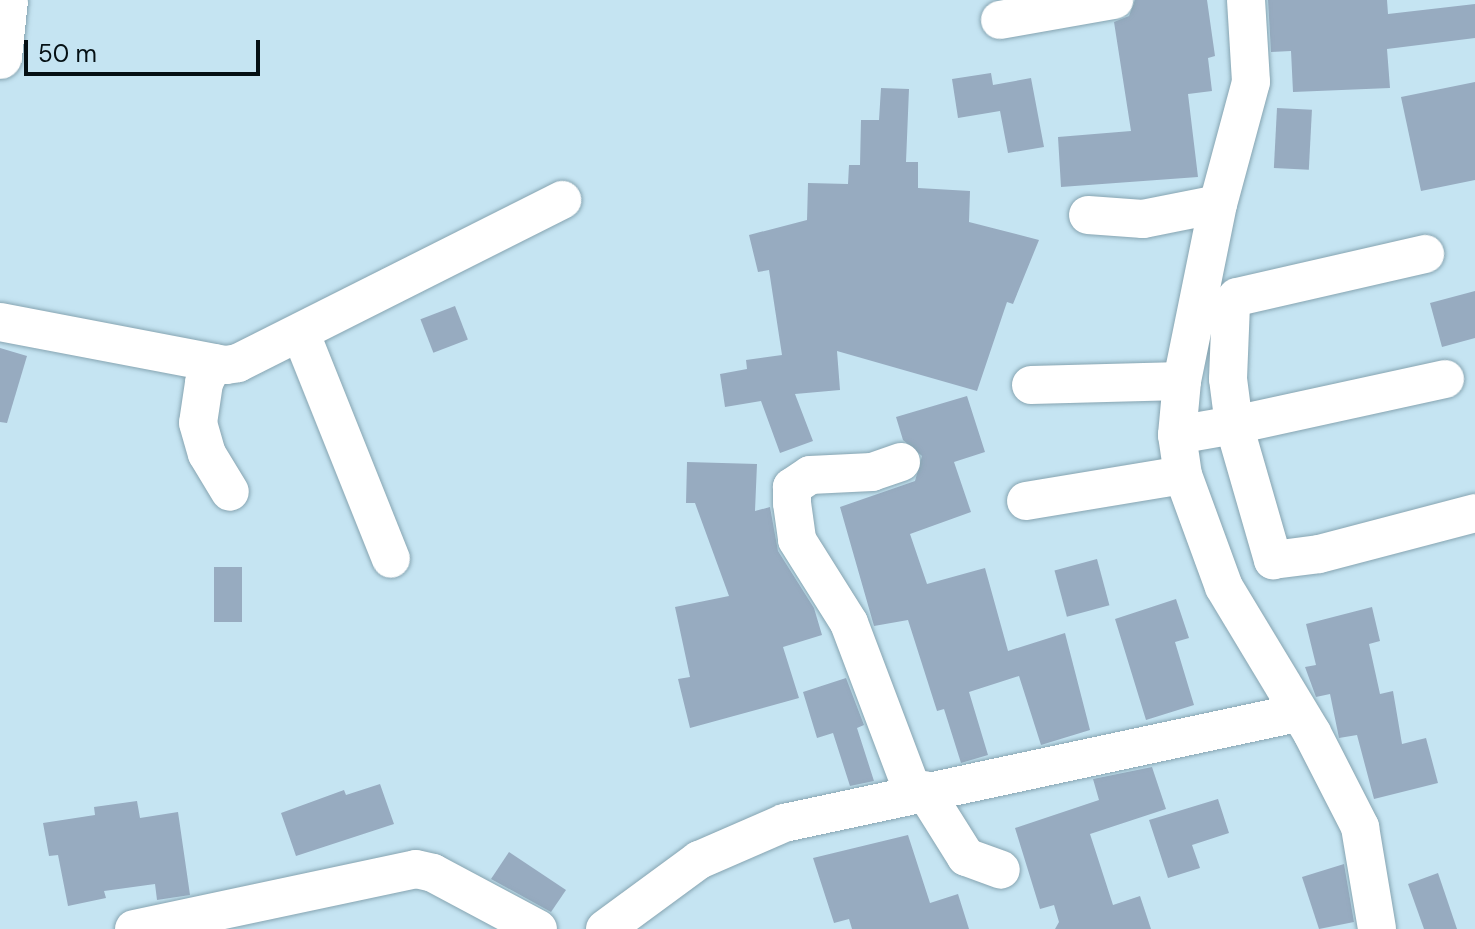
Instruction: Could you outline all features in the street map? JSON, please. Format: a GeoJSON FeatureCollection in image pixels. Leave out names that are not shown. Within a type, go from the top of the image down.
{"type":"FeatureCollection","features":[{"type":"Feature","properties":{"kind":"main road"},"geometry":{"type":"LineString","coordinates":[[0,57],[6,0]]}},
{"type":"Feature","properties":{"kind":"street"},"geometry":{"type":"LineString","coordinates":[[1000,20],[1114,0]]}},
{"type":"Feature","properties":{"kind":"street"},"geometry":{"type":"LineString","coordinates":[[1246,0],[1251,82],[1218,204],[1182,381],[1177,435],[1183,475],[1224,587],[1360,827],[1377,929]]}},
{"type":"Feature","properties":{"kind":"street"},"geometry":{"type":"LineString","coordinates":[[0,322],[214,363],[238,363],[301,334],[562,200]]}},
{"type":"Feature","properties":{"kind":"street"},"geometry":{"type":"LineString","coordinates":[[1088,215],[1143,219],[1218,204]]}},
{"type":"Feature","properties":{"kind":"street"},"geometry":{"type":"LineString","coordinates":[[1425,254],[1237,297],[1231,304],[1228,379],[1234,425],[1273,560],[1308,556],[1475,513]]}},
{"type":"Feature","properties":{"kind":"street"},"geometry":{"type":"LineString","coordinates":[[301,334],[391,559]]}},
{"type":"Feature","properties":{"kind":"street"},"geometry":{"type":"LineString","coordinates":[[214,363],[204,383],[198,423],[207,454],[230,492]]}},
{"type":"Feature","properties":{"kind":"street"},"geometry":{"type":"LineString","coordinates":[[1177,435],[1445,379]]}},
{"type":"Feature","properties":{"kind":"street"},"geometry":{"type":"LineString","coordinates":[[1031,385],[1182,381]]}},
{"type":"Feature","properties":{"kind":"street"},"geometry":{"type":"LineString","coordinates":[[901,462],[872,472],[810,475],[792,487],[797,540],[849,623],[918,791],[966,857],[1001,870]]}},
{"type":"Feature","properties":{"kind":"street"},"geometry":{"type":"LineString","coordinates":[[1026,501],[1183,475]]}},
{"type":"Feature","properties":{"kind":"street"},"geometry":{"type":"LineString","coordinates":[[605,929],[699,860],[739,839],[918,791],[1297,713]]}},
{"type":"Feature","properties":{"kind":"street"},"geometry":{"type":"LineString","coordinates":[[134,929],[416,869],[433,873],[538,929]]}},
{"type":"Feature","properties":{"kind":"building"},"geometry":{"type":"Polygon","coordinates":[[[1135,0],[1207,0],[1215,56],[1208,58],[1212,91],[1188,94],[1198,177],[1061,187],[1058,137],[1131,131],[1114,22],[1129,16],[1135,0]]]}},
{"type":"Feature","properties":{"kind":"building"},"geometry":{"type":"Polygon","coordinates":[[[1268,0],[1387,0],[1388,14],[1475,4],[1475,38],[1387,49],[1390,88],[1293,92],[1291,51],[1271,52],[1268,0]]]}},
{"type":"Feature","properties":{"kind":"building"},"geometry":{"type":"Polygon","coordinates":[[[991,73],[993,85],[1031,78],[1044,147],[1008,153],[1000,111],[958,118],[952,79],[991,73]]]}},
{"type":"Feature","properties":{"kind":"building"},"geometry":{"type":"Polygon","coordinates":[[[1475,82],[1475,180],[1421,191],[1401,97],[1475,82]]]}},
{"type":"Feature","properties":{"kind":"building"},"geometry":{"type":"Polygon","coordinates":[[[881,88],[909,89],[906,162],[918,162],[918,188],[970,191],[969,222],[1039,240],[1013,304],[1007,302],[977,391],[837,351],[840,390],[795,394],[813,441],[780,453],[761,401],[725,407],[720,374],[747,369],[746,360],[782,355],[769,270],[758,272],[749,235],[807,220],[808,183],[848,184],[849,165],[860,165],[861,120],[879,120],[881,88]]]}},
{"type":"Feature","properties":{"kind":"building"},"geometry":{"type":"Polygon","coordinates":[[[1277,108],[1312,110],[1309,170],[1274,168],[1277,108]]]}},
{"type":"Feature","properties":{"kind":"building"},"geometry":{"type":"Polygon","coordinates":[[[1475,291],[1475,338],[1442,347],[1430,303],[1475,291]]]}},
{"type":"Feature","properties":{"kind":"building"},"geometry":{"type":"Polygon","coordinates":[[[455,306],[468,340],[433,353],[420,319],[455,306]]]}},
{"type":"Feature","properties":{"kind":"building"},"geometry":{"type":"Polygon","coordinates":[[[0,348],[27,356],[7,423],[0,422],[0,348]]]}},
{"type":"Feature","properties":{"kind":"building"},"geometry":{"type":"Polygon","coordinates":[[[967,396],[985,452],[954,462],[971,512],[910,534],[927,584],[985,568],[1008,651],[1065,633],[1090,730],[1041,745],[1019,676],[969,692],[988,755],[961,763],[944,709],[937,711],[908,620],[874,626],[840,507],[915,481],[922,456],[903,440],[896,417],[967,396]]]}},
{"type":"Feature","properties":{"kind":"building"},"geometry":{"type":"Polygon","coordinates":[[[687,462],[757,464],[755,511],[770,507],[778,551],[814,608],[822,635],[783,647],[799,698],[690,728],[678,679],[690,677],[675,607],[729,596],[695,503],[686,503],[687,462]]]}},
{"type":"Feature","properties":{"kind":"building"},"geometry":{"type":"Polygon","coordinates":[[[1097,559],[1109,605],[1067,617],[1054,570],[1097,559]]]}},
{"type":"Feature","properties":{"kind":"building"},"geometry":{"type":"Polygon","coordinates":[[[214,567],[242,567],[242,622],[214,622],[214,567]]]}},
{"type":"Feature","properties":{"kind":"building"},"geometry":{"type":"Polygon","coordinates":[[[1176,599],[1189,638],[1175,642],[1194,705],[1146,720],[1115,619],[1176,599]]]}},
{"type":"Feature","properties":{"kind":"building"},"geometry":{"type":"Polygon","coordinates":[[[1372,607],[1380,641],[1369,644],[1380,694],[1393,691],[1402,744],[1426,738],[1438,783],[1374,799],[1357,735],[1339,738],[1330,694],[1316,697],[1305,667],[1316,665],[1306,624],[1372,607]]]}},
{"type":"Feature","properties":{"kind":"building"},"geometry":{"type":"Polygon","coordinates":[[[846,678],[864,725],[857,728],[874,781],[850,786],[833,733],[817,738],[803,692],[846,678]]]}},
{"type":"Feature","properties":{"kind":"building"},"geometry":{"type":"Polygon","coordinates":[[[1152,767],[1166,809],[1090,834],[1113,905],[1140,896],[1151,929],[1055,929],[1059,922],[1054,905],[1040,909],[1015,828],[1099,800],[1093,779],[1152,767]]]}},
{"type":"Feature","properties":{"kind":"building"},"geometry":{"type":"Polygon","coordinates":[[[380,784],[394,824],[296,856],[281,813],[344,790],[346,795],[380,784]]]}},
{"type":"Feature","properties":{"kind":"building"},"geometry":{"type":"Polygon","coordinates":[[[1218,799],[1229,833],[1192,845],[1200,868],[1168,878],[1149,820],[1218,799]]]}},
{"type":"Feature","properties":{"kind":"building"},"geometry":{"type":"Polygon","coordinates":[[[137,801],[140,818],[178,812],[190,895],[157,900],[155,884],[104,891],[106,898],[68,906],[58,855],[49,856],[43,823],[95,815],[94,807],[137,801]]]}},
{"type":"Feature","properties":{"kind":"building"},"geometry":{"type":"Polygon","coordinates":[[[908,835],[930,903],[958,894],[969,929],[852,929],[849,919],[834,923],[813,858],[908,835]]]}},
{"type":"Feature","properties":{"kind":"building"},"geometry":{"type":"Polygon","coordinates":[[[509,852],[566,890],[551,912],[491,879],[509,852]]]}},
{"type":"Feature","properties":{"kind":"building"},"geometry":{"type":"Polygon","coordinates":[[[1344,864],[1354,922],[1319,929],[1302,877],[1344,864]]]}},
{"type":"Feature","properties":{"kind":"building"},"geometry":{"type":"Polygon","coordinates":[[[1438,873],[1457,929],[1424,929],[1408,884],[1438,873]]]}}]}
